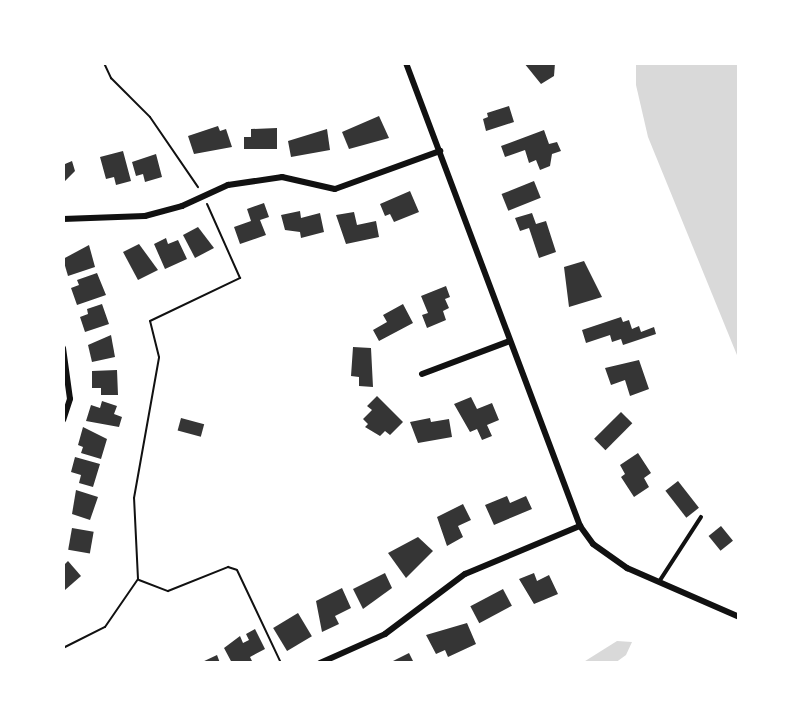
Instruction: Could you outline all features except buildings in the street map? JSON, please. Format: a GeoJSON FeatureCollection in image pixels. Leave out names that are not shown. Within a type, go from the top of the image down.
{"type":"FeatureCollection","features":[{"type":"Feature","properties":{"kind":"street"},"geometry":{"type":"LineString","coordinates":[[406,63],[580,526],[593,544],[627,568],[739,617]]}},
{"type":"Feature","properties":{"kind":"street"},"geometry":{"type":"LineString","coordinates":[[63,219],[145,216],[228,185],[282,177],[335,189],[440,151]]}},
{"type":"Feature","properties":{"kind":"street"},"geometry":{"type":"LineString","coordinates":[[422,374],[510,341]]}},
{"type":"Feature","properties":{"kind":"street"},"geometry":{"type":"LineString","coordinates":[[63,348],[70,399],[63,420]]}},
{"type":"Feature","properties":{"kind":"street"},"geometry":{"type":"LineString","coordinates":[[320,663],[385,635],[466,574],[580,526]]}},
{"type":"Feature","properties":{"kind":"lane"},"geometry":{"type":"LineString","coordinates":[[659,582],[701,517]]}},
{"type":"Feature","properties":{"kind":"path"},"geometry":{"type":"LineString","coordinates":[[63,648],[105,627],[138,579],[134,498],[159,357],[150,321],[240,278],[204,196],[150,117],[111,78],[104,63]]}},
{"type":"Feature","properties":{"kind":"path"},"geometry":{"type":"LineString","coordinates":[[138,579],[168,591],[228,567],[237,570],[281,663]]}},
{"type":"Feature","properties":{"kind":"shaded area"},"geometry":{"type":"Polygon","coordinates":[[[636,63],[739,63],[739,360],[648,137],[636,85],[636,63]]]}},
{"type":"Feature","properties":{"kind":"shaded area"},"geometry":{"type":"Polygon","coordinates":[[[617,641],[632,642],[626,655],[615,663],[582,663],[617,641]]]}}]}
